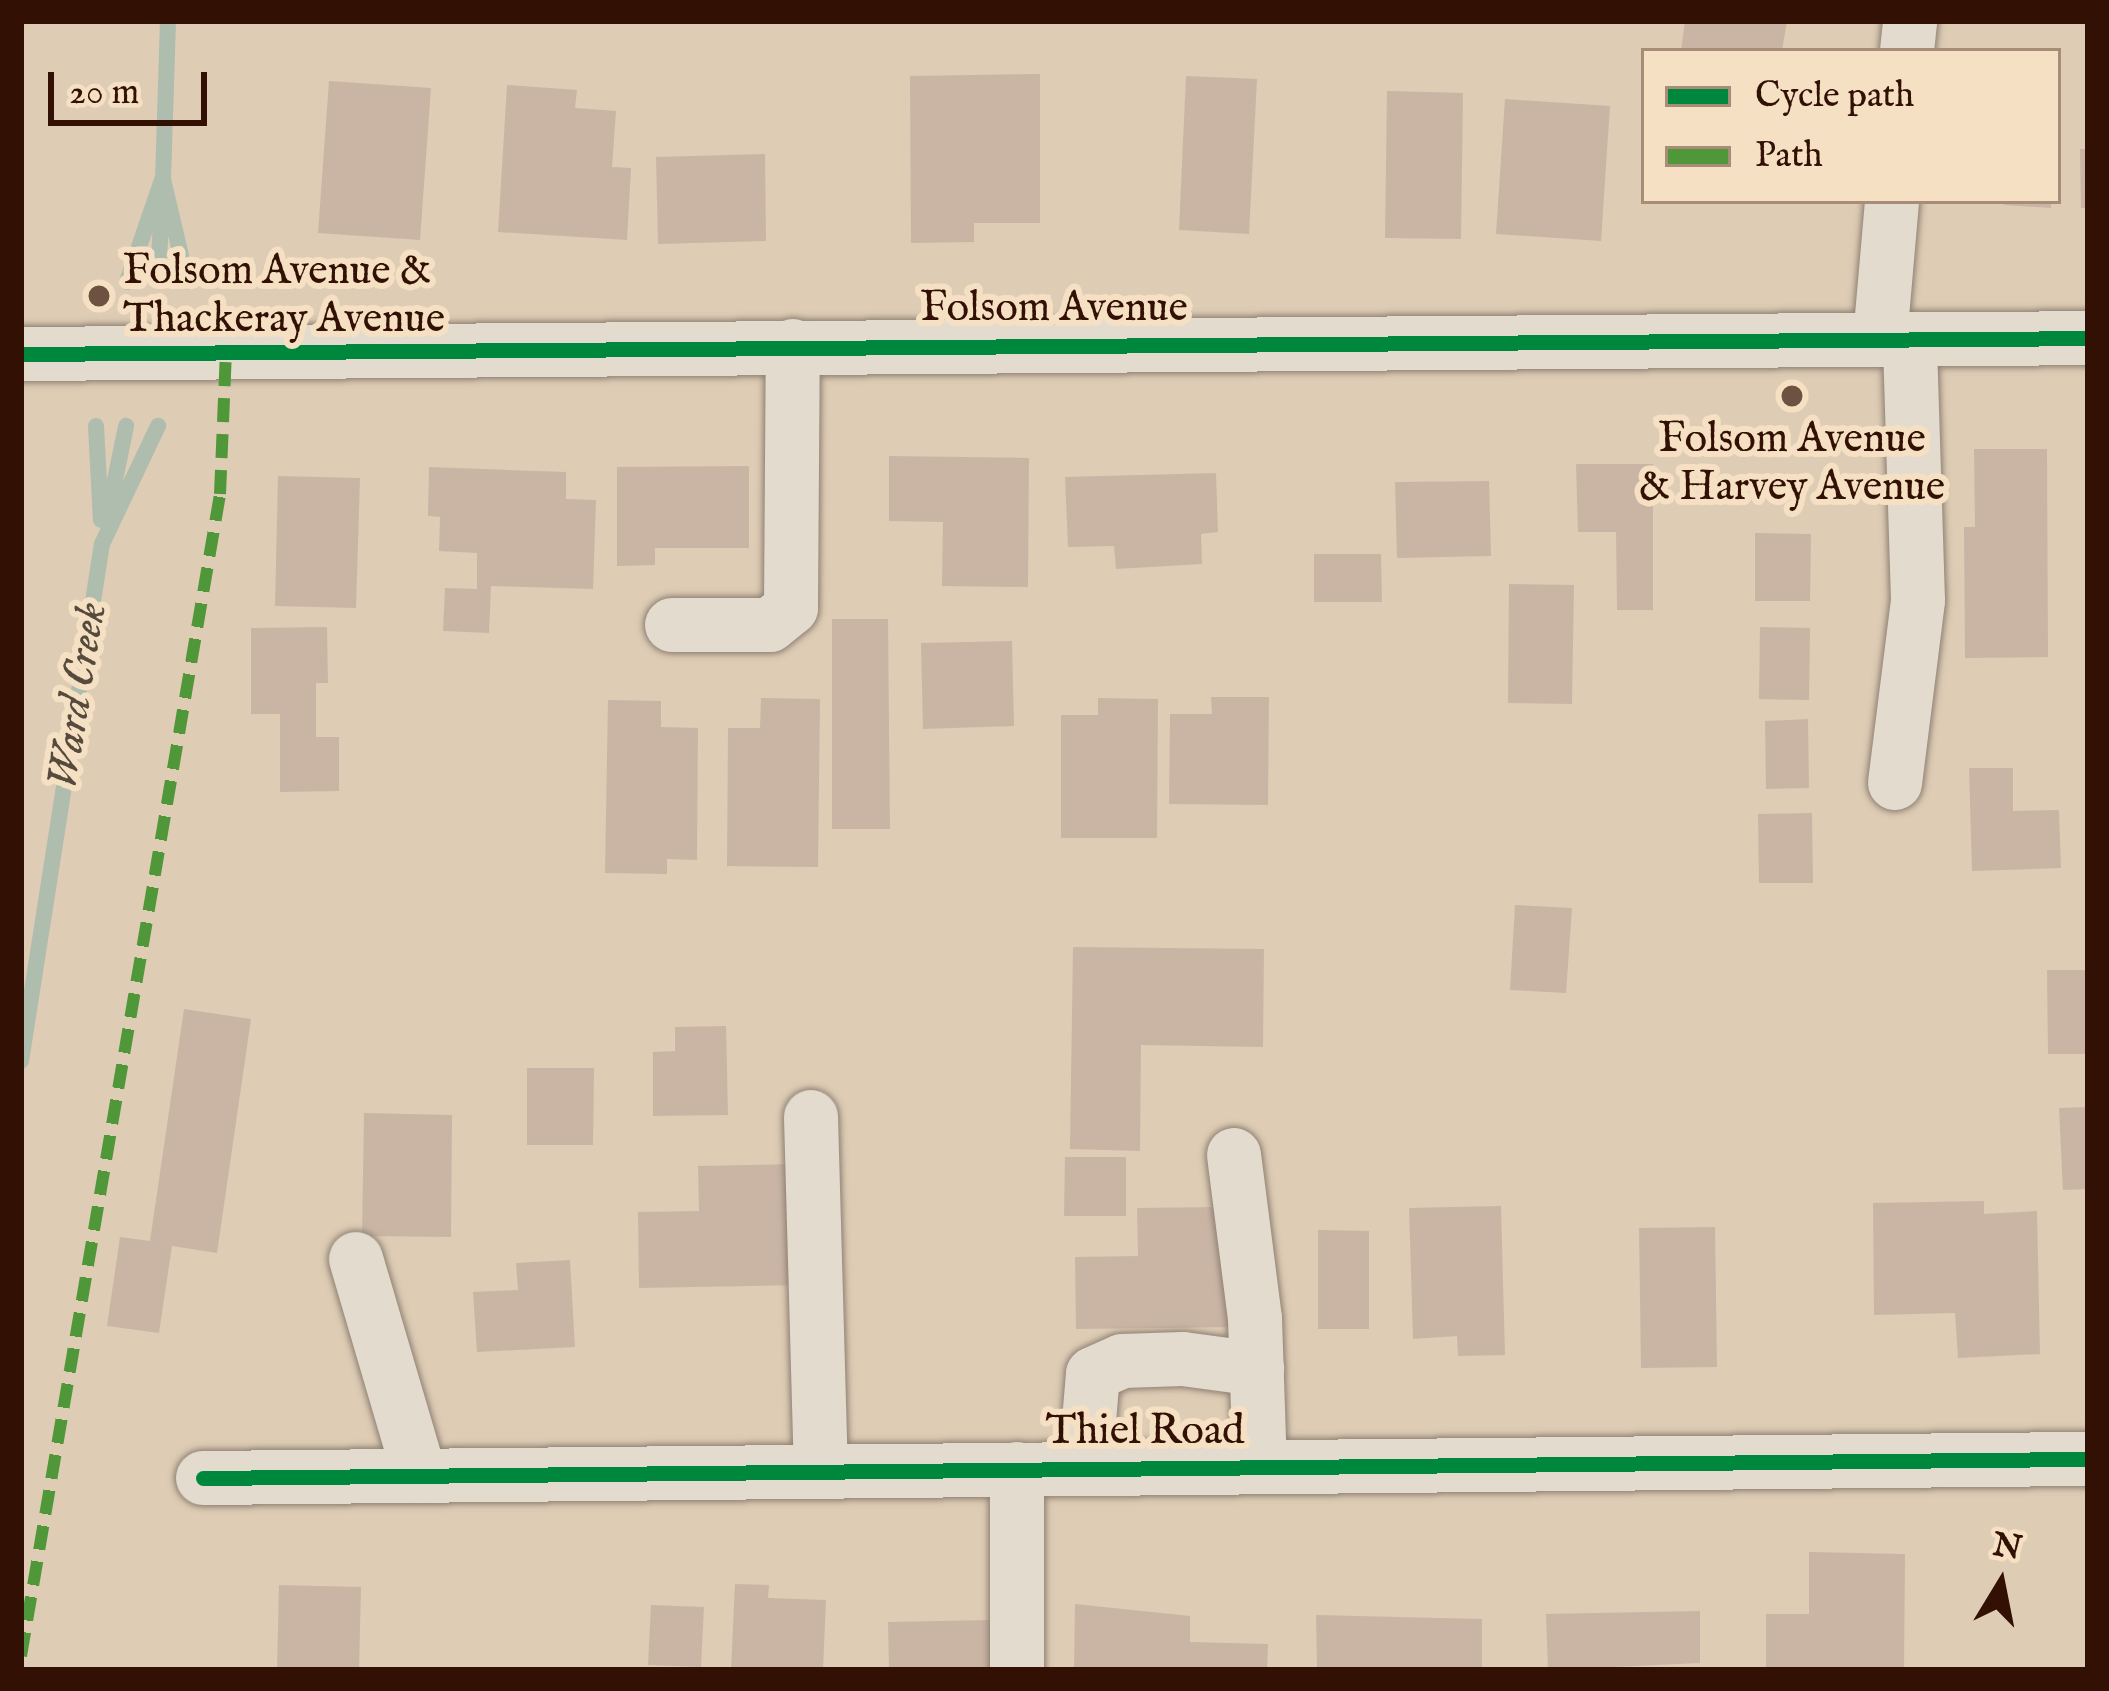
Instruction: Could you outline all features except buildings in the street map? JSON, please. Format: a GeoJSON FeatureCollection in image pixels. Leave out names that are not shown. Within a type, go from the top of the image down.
{"type":"FeatureCollection","features":[{"type":"Feature","properties":{"kind":"street"},"geometry":{"type":"LineString","coordinates":[[1892,204],[1895,339],[1918,600],[1895,783]]}},
{"type":"Feature","properties":{"kind":"street","name":"Folsom Avenue"},"geometry":{"type":"LineString","coordinates":[[21,354],[2088,338]]}},
{"type":"Feature","properties":{"kind":"street"},"geometry":{"type":"LineString","coordinates":[[672,626],[770,625],[791,608],[794,346]]}},
{"type":"Feature","properties":{"kind":"street"},"geometry":{"type":"LineString","coordinates":[[811,1117],[821,1470]]}},
{"type":"Feature","properties":{"kind":"street"},"geometry":{"type":"LineString","coordinates":[[1234,1155],[1257,1369],[1260,1467]]}},
{"type":"Feature","properties":{"kind":"street"},"geometry":{"type":"LineString","coordinates":[[356,1258],[420,1476]]}},
{"type":"Feature","properties":{"kind":"street"},"geometry":{"type":"LineString","coordinates":[[1085,1468],[1093,1374],[1122,1361],[1183,1359],[1257,1369]]}},
{"type":"Feature","properties":{"kind":"street","name":"Thiel Road"},"geometry":{"type":"LineString","coordinates":[[203,1478],[2088,1459]]}},
{"type":"Feature","properties":{"kind":"street"},"geometry":{"type":"LineString","coordinates":[[1017,1469],[1017,1670]]}},
{"type":"Feature","properties":{"kind":"waterway","name":"Ward Creek"},"geometry":{"type":"LineString","coordinates":[[168,21],[163,179],[187,281]]}},
{"type":"Feature","properties":{"kind":"waterway","name":"Ward Creek"},"geometry":{"type":"LineString","coordinates":[[127,282],[162,180]]}},
{"type":"Feature","properties":{"kind":"waterway","name":"Ward Creek"},"geometry":{"type":"LineString","coordinates":[[158,281],[162,198]]}},
{"type":"Feature","properties":{"kind":"waterway","name":"Ward Creek"},"geometry":{"type":"LineString","coordinates":[[96,426],[101,520]]}},
{"type":"Feature","properties":{"kind":"waterway","name":"Ward Creek"},"geometry":{"type":"LineString","coordinates":[[108,514],[126,426]]}},
{"type":"Feature","properties":{"kind":"waterway","name":"Ward Creek"},"geometry":{"type":"LineString","coordinates":[[21,1061],[102,544],[158,426]]}},
{"type":"Feature","properties":{"kind":"marked path"},"geometry":{"type":"LineString","coordinates":[[21,1656],[220,494],[226,350]]}},
{"type":"Feature","properties":{"kind":"cycle path"},"geometry":{"type":"LineString","coordinates":[[21,354],[2088,338]]}},
{"type":"Feature","properties":{"kind":"cycle path"},"geometry":{"type":"LineString","coordinates":[[203,1478],[2088,1459]]}},
{"type":"Feature","properties":{"kind":"place","name":"Folsom Avenue & Thackeray Avenue"},"geometry":{"type":"Point","coordinates":[99,296]}},
{"type":"Feature","properties":{"kind":"place","name":"Folsom Avenue & Harvey Avenue"},"geometry":{"type":"Point","coordinates":[1792,396]}}]}
